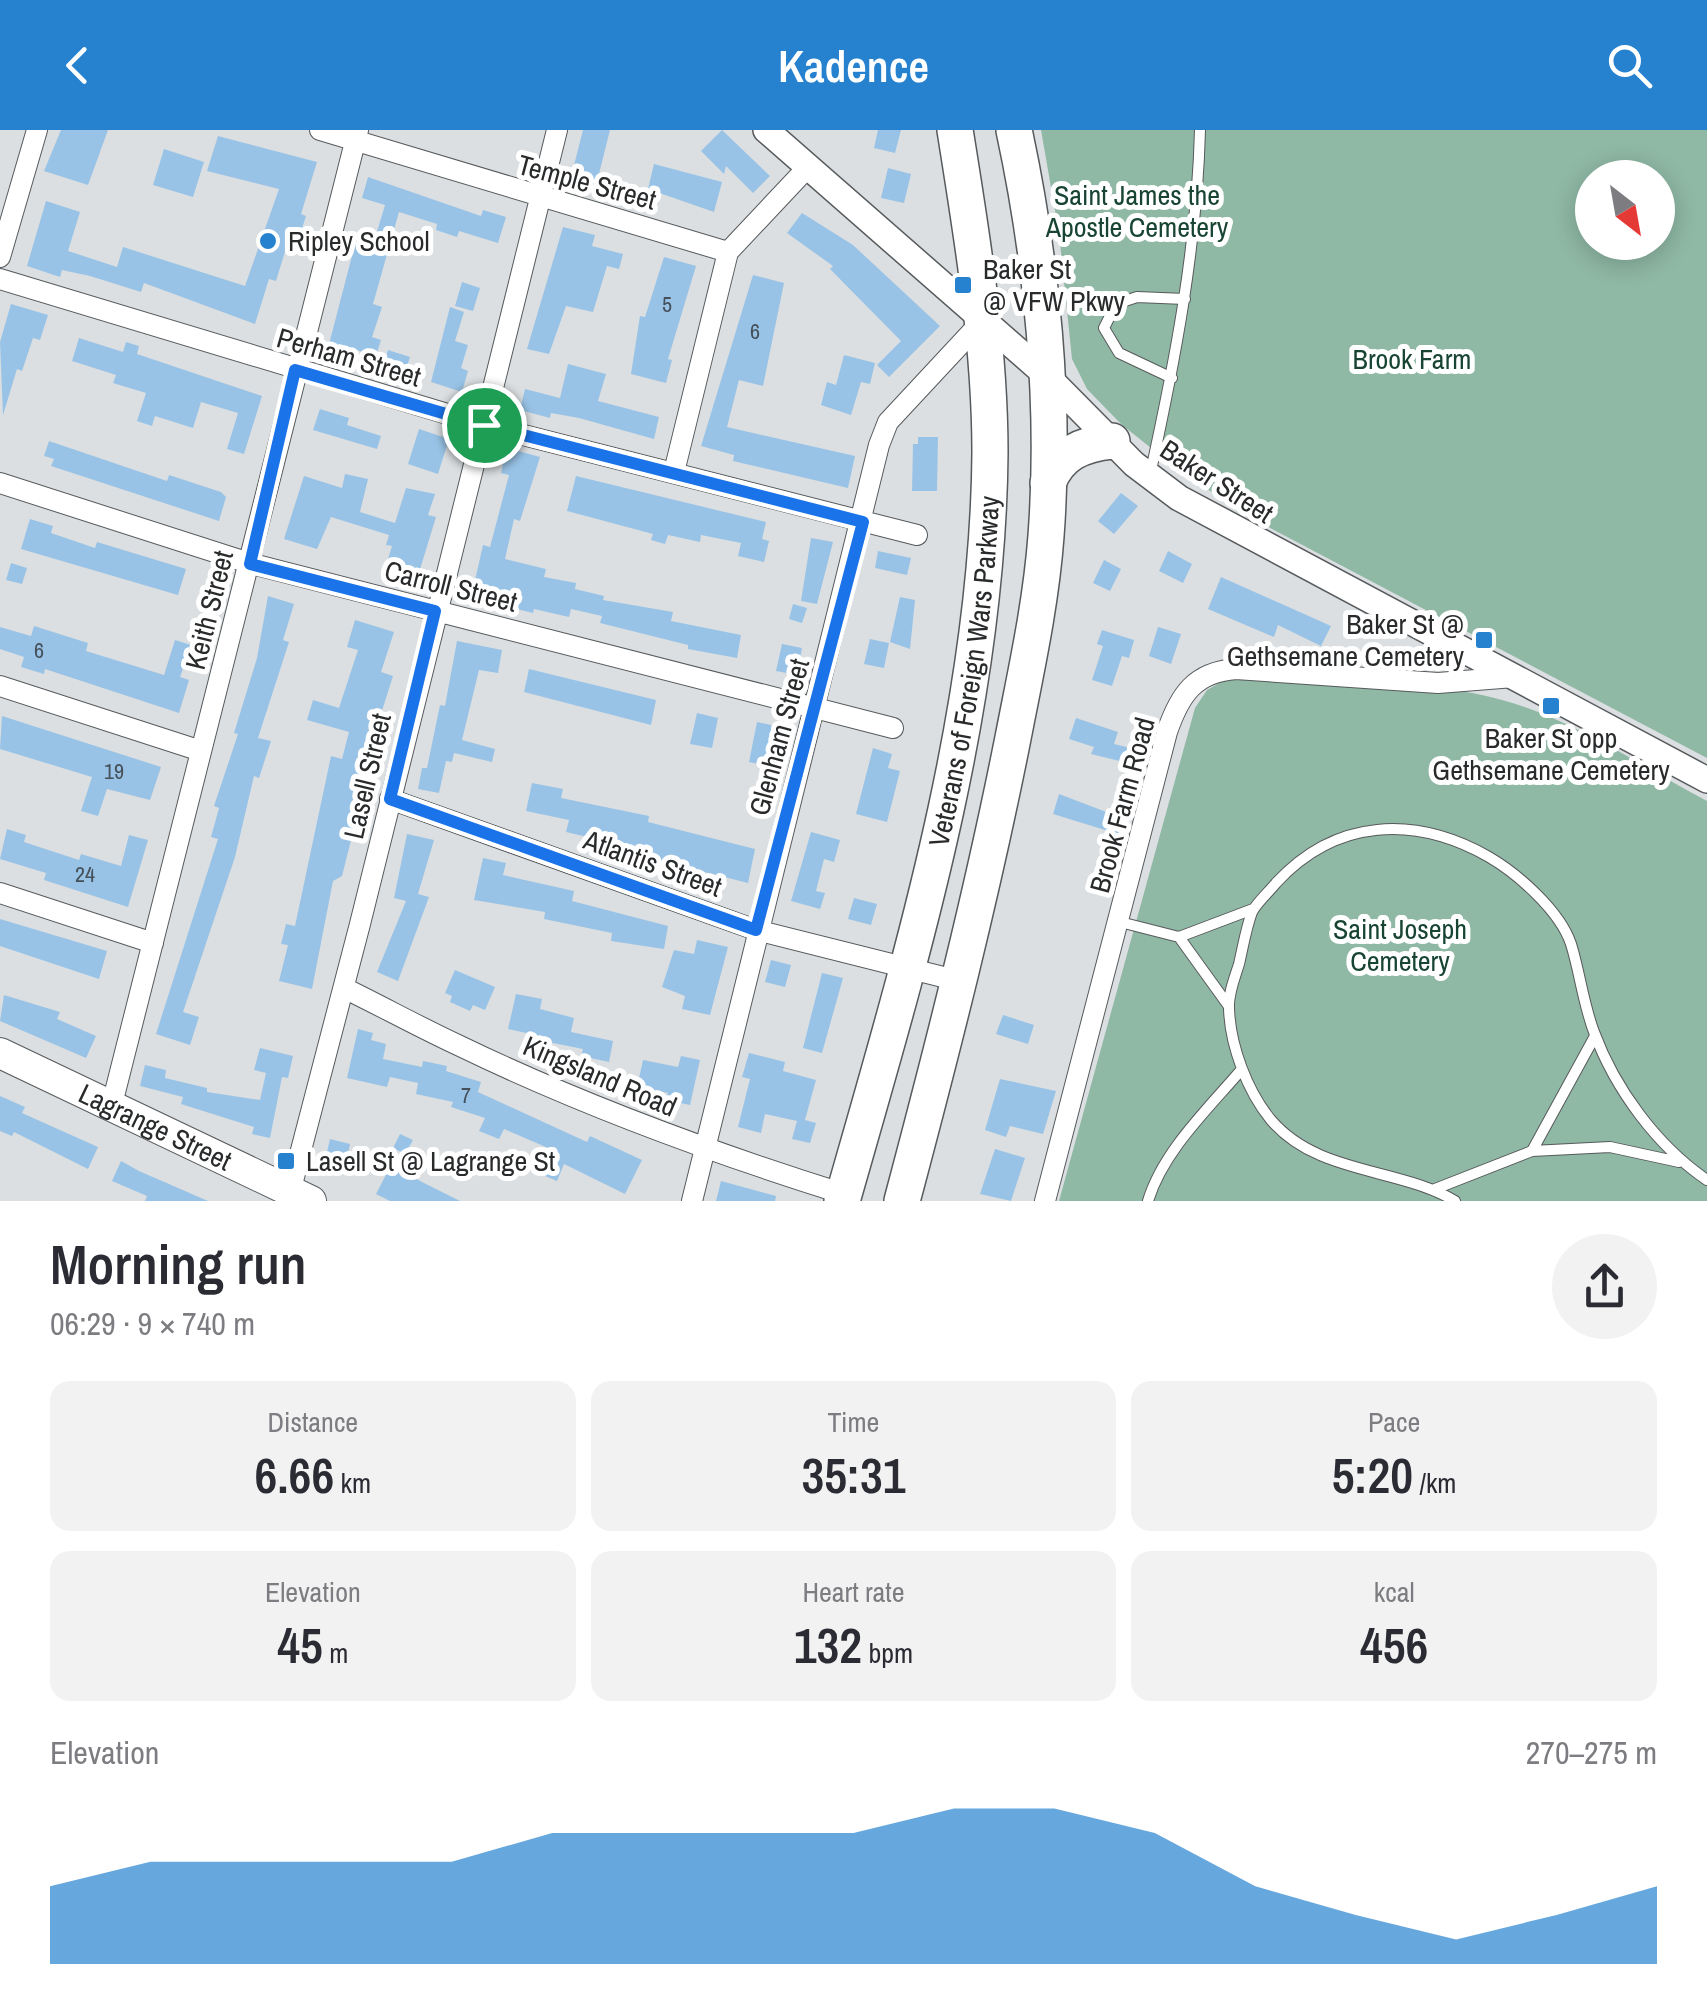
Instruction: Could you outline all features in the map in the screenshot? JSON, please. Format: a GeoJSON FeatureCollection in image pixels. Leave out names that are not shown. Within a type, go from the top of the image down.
{"type":"FeatureCollection","features":[{"type":"Feature","properties":{"kind":"highway","name":"Veterans of Foreign Wars Parkway"},"geometry":{"type":"LineString","coordinates":[[843,1197],[906,971],[951,773],[980,600],[990,454],[982,321],[955,130]]}},
{"type":"Feature","properties":{"kind":"highway","name":"Veterans of Foreign Wars Parkway"},"geometry":{"type":"LineString","coordinates":[[902,1201],[995,828],[1032,638],[1044,548],[1048,483],[1045,374],[1030,230],[1014,130]]}},
{"type":"Feature","properties":{"kind":"highway"},"geometry":{"type":"LineString","coordinates":[[1048,483],[1067,455],[1090,444],[1112,441]]}},
{"type":"Feature","properties":{"kind":"main road","name":"Lagrange Street"},"geometry":{"type":"LineString","coordinates":[[0,1053],[112,1104],[296,1198]]}},
{"type":"Feature","properties":{"kind":"street"},"geometry":{"type":"LineString","coordinates":[[0,257],[37,130]]}},
{"type":"Feature","properties":{"kind":"street","name":"Temple Street"},"geometry":{"type":"LineString","coordinates":[[320,130],[356,136],[540,199],[728,252]]}},
{"type":"Feature","properties":{"kind":"street","name":"Lasell Street"},"geometry":{"type":"LineString","coordinates":[[296,1198],[435,611],[556,130]]}},
{"type":"Feature","properties":{"kind":"street","name":"Baker Street"},"geometry":{"type":"LineString","coordinates":[[766,130],[1045,374],[1150,476],[1252,542],[1707,780]]}},
{"type":"Feature","properties":{"kind":"street","name":"Keith Street"},"geometry":{"type":"LineString","coordinates":[[112,1104],[356,136]]}},
{"type":"Feature","properties":{"kind":"street"},"geometry":{"type":"LineString","coordinates":[[674,472],[728,252],[808,167]]}},
{"type":"Feature","properties":{"kind":"street","name":"Perham Street"},"geometry":{"type":"LineString","coordinates":[[0,279],[484,425],[917,535]]}},
{"type":"Feature","properties":{"kind":"street","name":"Glenham Street"},"geometry":{"type":"LineString","coordinates":[[692,1201],[756,930],[888,422],[982,321]]}},
{"type":"Feature","properties":{"kind":"street","name":"Carroll Street"},"geometry":{"type":"LineString","coordinates":[[0,483],[250,564],[893,728]]}},
{"type":"Feature","properties":{"kind":"street","name":"Brook Farm Road"},"geometry":{"type":"LineString","coordinates":[[1046,1201],[1171,721],[1188,688],[1204,675],[1236,669],[1449,684],[1514,677]]}},
{"type":"Feature","properties":{"kind":"street"},"geometry":{"type":"LineString","coordinates":[[0,686],[201,752]]}},
{"type":"Feature","properties":{"kind":"street","name":"Atlantis Street"},"geometry":{"type":"LineString","coordinates":[[390,799],[756,930],[906,971],[958,981]]}},
{"type":"Feature","properties":{"kind":"street"},"geometry":{"type":"LineString","coordinates":[[0,893],[153,942]]}},
{"type":"Feature","properties":{"kind":"street","name":"Kingsland Road"},"geometry":{"type":"LineString","coordinates":[[344,988],[462,1047],[704,1149],[843,1197]]}},
{"type":"Feature","properties":{"kind":"lane"},"geometry":{"type":"LineString","coordinates":[[1150,476],[1172,378],[1184,299],[1198,194],[1200,130]]}},
{"type":"Feature","properties":{"kind":"lane"},"geometry":{"type":"LineString","coordinates":[[1172,378],[1119,354],[1104,328],[1116,304],[1184,299]]}},
{"type":"Feature","properties":{"kind":"lane"},"geometry":{"type":"LineString","coordinates":[[1228,1005],[1253,909],[1292,866],[1326,845],[1376,827],[1434,831],[1491,858],[1536,894],[1570,940],[1596,1036],[1633,1105],[1680,1162],[1707,1180]]}},
{"type":"Feature","properties":{"kind":"lane"},"geometry":{"type":"LineString","coordinates":[[1120,922],[1179,937],[1253,909]]}},
{"type":"Feature","properties":{"kind":"lane"},"geometry":{"type":"LineString","coordinates":[[1179,937],[1228,1005],[1242,1069],[1272,1121],[1336,1163],[1434,1188],[1456,1201]]}},
{"type":"Feature","properties":{"kind":"lane"},"geometry":{"type":"LineString","coordinates":[[1532,1150],[1596,1036]]}},
{"type":"Feature","properties":{"kind":"lane"},"geometry":{"type":"LineString","coordinates":[[1148,1201],[1152,1186],[1190,1129],[1242,1069]]}},
{"type":"Feature","properties":{"kind":"lane"},"geometry":{"type":"LineString","coordinates":[[1434,1188],[1532,1150],[1610,1147],[1680,1162]]}},
{"type":"Feature","properties":{"kind":"green space","name":"Brook Farm"},"geometry":{"type":"Polygon","coordinates":[[[1041,130],[1707,130],[1707,758],[1272,529],[1186,476],[1121,424],[1087,389],[1072,359],[1059,233],[1041,130]]]}},
{"type":"Feature","properties":{"kind":"green space","name":"Saint Joseph Cemetery"},"geometry":{"type":"Polygon","coordinates":[[[1228,678],[1401,684],[1502,700],[1581,731],[1707,801],[1707,1201],[1059,1201],[1195,708],[1207,690],[1228,678]]]}},
{"type":"Feature","properties":{"kind":"building"},"geometry":{"type":"Polygon","coordinates":[[[61,130],[108,130],[88,185],[44,171],[61,130]]]}},
{"type":"Feature","properties":{"kind":"building"},"geometry":{"type":"Polygon","coordinates":[[[583,130],[610,130],[596,186],[582,183],[585,172],[573,169],[583,130]]]}},
{"type":"Feature","properties":{"kind":"building"},"geometry":{"type":"Polygon","coordinates":[[[722,130],[770,176],[753,193],[726,166],[724,174],[701,151],[722,130]]]}},
{"type":"Feature","properties":{"kind":"building"},"geometry":{"type":"Polygon","coordinates":[[[878,130],[901,130],[895,153],[874,148],[878,130]]]}},
{"type":"Feature","properties":{"kind":"building"},"geometry":{"type":"Polygon","coordinates":[[[218,136],[317,162],[301,214],[306,216],[297,244],[288,242],[276,281],[269,279],[255,324],[144,283],[141,292],[90,276],[62,270],[60,277],[27,266],[46,201],[80,212],[68,251],[117,267],[123,247],[245,286],[279,189],[207,171],[218,136]]]}},
{"type":"Feature","properties":{"kind":"building"},"geometry":{"type":"Polygon","coordinates":[[[164,149],[204,162],[193,197],[153,185],[164,149]]]}},
{"type":"Feature","properties":{"kind":"building"},"geometry":{"type":"Polygon","coordinates":[[[654,164],[722,182],[714,212],[648,189],[654,164]]]}},
{"type":"Feature","properties":{"kind":"building"},"geometry":{"type":"Polygon","coordinates":[[[888,168],[911,174],[904,203],[881,198],[888,168]]]}},
{"type":"Feature","properties":{"kind":"building"},"geometry":{"type":"Polygon","coordinates":[[[368,177],[481,216],[483,210],[506,217],[498,243],[459,231],[457,237],[436,230],[437,224],[399,212],[373,304],[382,307],[372,337],[381,340],[376,356],[356,350],[354,356],[328,348],[359,229],[376,235],[385,205],[362,198],[368,177]]]}},
{"type":"Feature","properties":{"kind":"building"},"geometry":{"type":"Polygon","coordinates":[[[802,213],[853,245],[940,326],[889,377],[877,365],[901,341],[830,269],[833,266],[787,233],[802,213]]]}},
{"type":"Feature","properties":{"kind":"building"},"geometry":{"type":"Polygon","coordinates":[[[563,227],[595,235],[592,246],[623,254],[619,269],[607,266],[593,312],[566,306],[549,354],[527,349],[563,227]]]}},
{"type":"Feature","properties":{"kind":"building"},"geometry":{"type":"Polygon","coordinates":[[[664,257],[696,266],[668,359],[672,360],[666,383],[631,374],[640,316],[645,317],[664,257]]]}},
{"type":"Feature","properties":{"kind":"building"},"geometry":{"type":"Polygon","coordinates":[[[753,275],[784,283],[763,386],[739,380],[727,427],[855,456],[848,488],[733,461],[734,455],[701,446],[753,275]]]}},
{"type":"Feature","properties":{"kind":"building"},"geometry":{"type":"Polygon","coordinates":[[[462,282],[480,288],[473,311],[455,306],[462,282]]]}},
{"type":"Feature","properties":{"kind":"building"},"geometry":{"type":"Polygon","coordinates":[[[11,304],[48,315],[40,340],[33,338],[22,371],[17,369],[3,415],[0,342],[11,304]]]}},
{"type":"Feature","properties":{"kind":"building"},"geometry":{"type":"Polygon","coordinates":[[[450,307],[464,312],[455,341],[468,345],[461,368],[468,371],[462,392],[431,382],[450,307]]]}},
{"type":"Feature","properties":{"kind":"building"},"geometry":{"type":"Polygon","coordinates":[[[79,338],[123,352],[126,342],[139,346],[137,354],[262,396],[244,454],[227,449],[238,413],[201,402],[193,428],[155,416],[152,426],[137,421],[146,393],[113,383],[116,375],[72,361],[79,338]]]}},
{"type":"Feature","properties":{"kind":"building"},"geometry":{"type":"Polygon","coordinates":[[[388,350],[410,357],[403,379],[382,373],[388,350]]]}},
{"type":"Feature","properties":{"kind":"building"},"geometry":{"type":"Polygon","coordinates":[[[844,355],[875,363],[870,384],[861,382],[851,415],[821,405],[827,382],[836,385],[844,355]]]}},
{"type":"Feature","properties":{"kind":"building"},"geometry":{"type":"Polygon","coordinates":[[[568,364],[606,374],[598,401],[659,417],[654,439],[579,418],[551,413],[550,418],[520,410],[525,389],[560,398],[568,364]]]}},
{"type":"Feature","properties":{"kind":"building"},"geometry":{"type":"Polygon","coordinates":[[[320,409],[349,418],[347,425],[381,436],[377,449],[313,430],[320,409]]]}},
{"type":"Feature","properties":{"kind":"building"},"geometry":{"type":"Polygon","coordinates":[[[419,429],[449,439],[438,474],[408,464],[419,429]]]}},
{"type":"Feature","properties":{"kind":"building"},"geometry":{"type":"Polygon","coordinates":[[[918,437],[938,437],[937,491],[912,491],[913,444],[918,444],[918,437]]]}},
{"type":"Feature","properties":{"kind":"building"},"geometry":{"type":"Polygon","coordinates":[[[49,441],[167,481],[169,475],[221,492],[226,497],[219,521],[51,466],[54,459],[44,456],[49,441]]]}},
{"type":"Feature","properties":{"kind":"building"},"geometry":{"type":"Polygon","coordinates":[[[507,448],[540,457],[520,521],[514,519],[505,559],[546,569],[544,577],[576,583],[575,589],[604,596],[603,600],[673,612],[671,621],[741,635],[737,658],[688,649],[688,645],[600,623],[602,616],[571,609],[569,617],[471,598],[483,545],[490,547],[509,475],[501,473],[507,448]]]}},
{"type":"Feature","properties":{"kind":"building"},"geometry":{"type":"Polygon","coordinates":[[[345,474],[368,479],[360,512],[395,523],[406,488],[435,494],[428,515],[436,517],[418,576],[407,573],[405,579],[384,572],[392,546],[386,545],[389,535],[331,517],[317,549],[284,539],[304,476],[342,488],[345,474]]]}},
{"type":"Feature","properties":{"kind":"building"},"geometry":{"type":"Polygon","coordinates":[[[576,476],[766,522],[762,539],[769,541],[764,562],[738,556],[741,543],[701,535],[700,542],[668,535],[665,544],[651,540],[653,534],[567,511],[576,476]]]}},
{"type":"Feature","properties":{"kind":"building"},"geometry":{"type":"Polygon","coordinates":[[[1121,493],[1138,506],[1114,534],[1098,521],[1121,493]]]}},
{"type":"Feature","properties":{"kind":"building"},"geometry":{"type":"Polygon","coordinates":[[[30,519],[53,526],[51,533],[95,548],[97,542],[186,569],[178,595],[21,549],[30,519]]]}},
{"type":"Feature","properties":{"kind":"building"},"geometry":{"type":"Polygon","coordinates":[[[811,538],[833,542],[817,604],[801,601],[811,538]]]}},
{"type":"Feature","properties":{"kind":"building"},"geometry":{"type":"Polygon","coordinates":[[[878,551],[911,558],[907,575],[875,568],[878,551]]]}},
{"type":"Feature","properties":{"kind":"building"},"geometry":{"type":"Polygon","coordinates":[[[1168,551],[1192,564],[1183,583],[1159,571],[1168,551]]]}},
{"type":"Feature","properties":{"kind":"building"},"geometry":{"type":"Polygon","coordinates":[[[1104,560],[1121,569],[1110,591],[1093,583],[1104,560]]]}},
{"type":"Feature","properties":{"kind":"building"},"geometry":{"type":"Polygon","coordinates":[[[11,563],[27,568],[22,584],[6,580],[11,563]]]}},
{"type":"Feature","properties":{"kind":"building"},"geometry":{"type":"Polygon","coordinates":[[[1221,577],[1331,626],[1321,646],[1278,625],[1274,637],[1208,609],[1221,577]]]}},
{"type":"Feature","properties":{"kind":"building"},"geometry":{"type":"Polygon","coordinates":[[[268,596],[294,604],[283,640],[289,642],[258,738],[271,741],[259,778],[254,776],[235,857],[183,1012],[199,1017],[190,1045],[156,1034],[218,839],[211,837],[219,808],[214,806],[238,734],[234,733],[257,658],[268,596]]]}},
{"type":"Feature","properties":{"kind":"building"},"geometry":{"type":"Polygon","coordinates":[[[900,597],[915,600],[910,649],[890,642],[900,597]]]}},
{"type":"Feature","properties":{"kind":"building"},"geometry":{"type":"Polygon","coordinates":[[[793,604],[807,608],[802,623],[789,619],[793,604]]]}},
{"type":"Feature","properties":{"kind":"building"},"geometry":{"type":"Polygon","coordinates":[[[355,620],[394,632],[381,672],[393,676],[359,780],[366,781],[342,876],[333,881],[312,989],[279,981],[288,945],[281,944],[286,924],[295,926],[331,756],[342,759],[349,732],[307,720],[313,700],[339,708],[358,650],[347,647],[355,620]]]}},
{"type":"Feature","properties":{"kind":"building"},"geometry":{"type":"Polygon","coordinates":[[[34,626],[88,643],[86,651],[164,675],[175,640],[191,645],[180,677],[189,680],[179,713],[45,669],[44,674],[21,667],[24,657],[0,649],[0,627],[31,636],[34,626]]]}},
{"type":"Feature","properties":{"kind":"building"},"geometry":{"type":"Polygon","coordinates":[[[1158,627],[1181,634],[1171,664],[1149,656],[1158,627]]]}},
{"type":"Feature","properties":{"kind":"building"},"geometry":{"type":"Polygon","coordinates":[[[1102,630],[1134,640],[1129,658],[1122,656],[1112,686],[1092,680],[1103,646],[1097,644],[1102,630]]]}},
{"type":"Feature","properties":{"kind":"building"},"geometry":{"type":"Polygon","coordinates":[[[870,639],[889,643],[884,668],[864,664],[870,639]]]}},
{"type":"Feature","properties":{"kind":"building"},"geometry":{"type":"Polygon","coordinates":[[[457,641],[502,650],[498,673],[479,670],[462,740],[495,749],[492,762],[454,753],[452,762],[446,761],[439,793],[418,789],[422,768],[427,768],[440,705],[445,706],[457,641]]]}},
{"type":"Feature","properties":{"kind":"building"},"geometry":{"type":"Polygon","coordinates":[[[782,644],[802,648],[797,675],[776,671],[782,644]]]}},
{"type":"Feature","properties":{"kind":"building"},"geometry":{"type":"Polygon","coordinates":[[[529,669],[656,700],[651,725],[524,692],[529,669]]]}},
{"type":"Feature","properties":{"kind":"building"},"geometry":{"type":"Polygon","coordinates":[[[697,713],[718,718],[712,748],[690,744],[697,713]]]}},
{"type":"Feature","properties":{"kind":"building"},"geometry":{"type":"Polygon","coordinates":[[[2,716],[161,767],[150,800],[107,789],[98,816],[81,811],[92,777],[0,749],[2,716]]]}},
{"type":"Feature","properties":{"kind":"building"},"geometry":{"type":"Polygon","coordinates":[[[1076,718],[1118,732],[1114,744],[1143,751],[1140,766],[1091,754],[1094,747],[1069,739],[1076,718]]]}},
{"type":"Feature","properties":{"kind":"building"},"geometry":{"type":"Polygon","coordinates":[[[757,722],[780,727],[774,756],[766,755],[763,765],[749,762],[757,722]]]}},
{"type":"Feature","properties":{"kind":"building"},"geometry":{"type":"Polygon","coordinates":[[[873,748],[892,754],[888,768],[900,771],[887,822],[856,814],[873,748]]]}},
{"type":"Feature","properties":{"kind":"building"},"geometry":{"type":"Polygon","coordinates":[[[532,783],[563,789],[561,798],[649,816],[648,822],[755,849],[748,883],[633,854],[635,848],[566,832],[569,820],[526,811],[532,783]]]}},
{"type":"Feature","properties":{"kind":"building"},"geometry":{"type":"Polygon","coordinates":[[[1059,794],[1122,818],[1118,834],[1053,814],[1059,794]]]}},
{"type":"Feature","properties":{"kind":"building"},"geometry":{"type":"Polygon","coordinates":[[[7,829],[26,835],[24,842],[79,860],[81,854],[121,866],[129,835],[148,840],[128,907],[44,880],[46,873],[0,859],[7,829]]]}},
{"type":"Feature","properties":{"kind":"building"},"geometry":{"type":"Polygon","coordinates":[[[811,832],[840,840],[834,862],[824,859],[816,891],[825,893],[820,909],[791,901],[811,832]]]}},
{"type":"Feature","properties":{"kind":"building"},"geometry":{"type":"Polygon","coordinates":[[[407,834],[434,840],[418,894],[429,897],[398,981],[377,972],[406,901],[394,898],[407,834]]]}},
{"type":"Feature","properties":{"kind":"building"},"geometry":{"type":"Polygon","coordinates":[[[483,858],[506,863],[503,875],[574,891],[572,901],[668,926],[664,949],[611,941],[612,933],[544,919],[545,912],[474,900],[483,858]]]}},
{"type":"Feature","properties":{"kind":"building"},"geometry":{"type":"Polygon","coordinates":[[[854,898],[877,904],[871,925],[848,919],[854,898]]]}},
{"type":"Feature","properties":{"kind":"building"},"geometry":{"type":"Polygon","coordinates":[[[0,919],[107,951],[99,979],[0,946],[0,919]]]}},
{"type":"Feature","properties":{"kind":"building"},"geometry":{"type":"Polygon","coordinates":[[[697,940],[728,947],[710,1015],[682,1009],[685,996],[662,987],[674,950],[694,954],[697,940]]]}},
{"type":"Feature","properties":{"kind":"building"},"geometry":{"type":"Polygon","coordinates":[[[771,960],[791,965],[785,987],[765,982],[771,960]]]}},
{"type":"Feature","properties":{"kind":"building"},"geometry":{"type":"Polygon","coordinates":[[[455,970],[495,987],[485,1010],[473,1005],[470,1011],[450,1002],[452,996],[445,993],[455,970]]]}},
{"type":"Feature","properties":{"kind":"building"},"geometry":{"type":"Polygon","coordinates":[[[822,973],[843,978],[822,1053],[803,1048],[822,973]]]}},
{"type":"Feature","properties":{"kind":"building"},"geometry":{"type":"Polygon","coordinates":[[[516,994],[542,999],[540,1009],[574,1018],[571,1032],[613,1041],[609,1062],[581,1056],[583,1049],[508,1029],[516,994]]]}},
{"type":"Feature","properties":{"kind":"building"},"geometry":{"type":"Polygon","coordinates":[[[4,995],[60,1012],[57,1019],[96,1036],[86,1058],[0,1021],[4,995]]]}},
{"type":"Feature","properties":{"kind":"building"},"geometry":{"type":"Polygon","coordinates":[[[1003,1015],[1034,1025],[1028,1044],[996,1034],[1003,1015]]]}},
{"type":"Feature","properties":{"kind":"building"},"geometry":{"type":"Polygon","coordinates":[[[358,1029],[373,1033],[371,1040],[386,1044],[383,1059],[422,1067],[423,1061],[447,1066],[446,1071],[481,1082],[478,1092],[587,1142],[590,1136],[642,1160],[625,1194],[564,1164],[557,1181],[545,1176],[548,1168],[540,1165],[548,1148],[504,1129],[499,1139],[479,1131],[485,1118],[451,1107],[453,1102],[416,1094],[418,1083],[390,1077],[387,1087],[347,1078],[358,1029]]]}},
{"type":"Feature","properties":{"kind":"building"},"geometry":{"type":"Polygon","coordinates":[[[260,1048],[293,1056],[288,1078],[282,1077],[270,1138],[252,1134],[254,1127],[181,1104],[183,1097],[140,1086],[145,1065],[166,1070],[165,1078],[207,1088],[207,1092],[260,1100],[266,1073],[254,1070],[260,1048]]]}},
{"type":"Feature","properties":{"kind":"building"},"geometry":{"type":"Polygon","coordinates":[[[749,1053],[785,1062],[783,1071],[816,1080],[805,1120],[816,1123],[810,1143],[792,1139],[797,1121],[765,1114],[761,1133],[738,1127],[750,1079],[742,1077],[749,1053]]]}},
{"type":"Feature","properties":{"kind":"building"},"geometry":{"type":"Polygon","coordinates":[[[681,1056],[700,1060],[690,1105],[666,1100],[668,1093],[637,1087],[643,1060],[678,1067],[681,1056]]]}},
{"type":"Feature","properties":{"kind":"building"},"geometry":{"type":"Polygon","coordinates":[[[1000,1079],[1056,1091],[1043,1134],[1010,1126],[1006,1137],[985,1130],[1000,1079]]]}},
{"type":"Feature","properties":{"kind":"building"},"geometry":{"type":"Polygon","coordinates":[[[0,1096],[25,1107],[22,1113],[98,1147],[88,1169],[14,1132],[12,1136],[0,1131],[0,1096]]]}},
{"type":"Feature","properties":{"kind":"building"},"geometry":{"type":"Polygon","coordinates":[[[400,1134],[413,1140],[405,1154],[393,1148],[400,1134]]]}},
{"type":"Feature","properties":{"kind":"building"},"geometry":{"type":"Polygon","coordinates":[[[330,1139],[350,1144],[343,1175],[323,1170],[330,1139]]]}},
{"type":"Feature","properties":{"kind":"building"},"geometry":{"type":"Polygon","coordinates":[[[995,1149],[1025,1158],[1011,1201],[980,1194],[995,1149]]]}},
{"type":"Feature","properties":{"kind":"building"},"geometry":{"type":"Polygon","coordinates":[[[121,1161],[208,1201],[145,1201],[147,1196],[112,1181],[121,1161]]]}},
{"type":"Feature","properties":{"kind":"building"},"geometry":{"type":"Polygon","coordinates":[[[391,1165],[460,1201],[390,1201],[376,1194],[391,1165]]]}},
{"type":"Feature","properties":{"kind":"building"},"geometry":{"type":"Polygon","coordinates":[[[721,1181],[776,1196],[775,1201],[716,1201],[721,1181]]]}},
{"type":"Feature","properties":{"kind":"place","name":"Ripley School"},"geometry":{"type":"Point","coordinates":[268,241]}},
{"type":"Feature","properties":{"kind":"place","name":"Baker St @ VFW Pkwy"},"geometry":{"type":"Point","coordinates":[963,285]}},
{"type":"Feature","properties":{"kind":"place","name":"Baker St @ Gethsemane Cemetery"},"geometry":{"type":"Point","coordinates":[1484,640]}},
{"type":"Feature","properties":{"kind":"place","name":"Baker St opp Gethsemane Cemetery"},"geometry":{"type":"Point","coordinates":[1551,706]}},
{"type":"Feature","properties":{"kind":"place","name":"Lasell St @ Lagrange St"},"geometry":{"type":"Point","coordinates":[286,1161]}},
{"type":"Feature","properties":{"kind":"route"},"geometry":{"type":"LineString","coordinates":[[295,370],[484,425],[863,522],[756,930],[390,799],[435,611],[250,564],[295,370]]}},
{"type":"Feature","properties":{"kind":"park label","name":"Saint James the Apostle Cemetery"},"geometry":{"type":"Point","coordinates":[1137,211]}}]}
